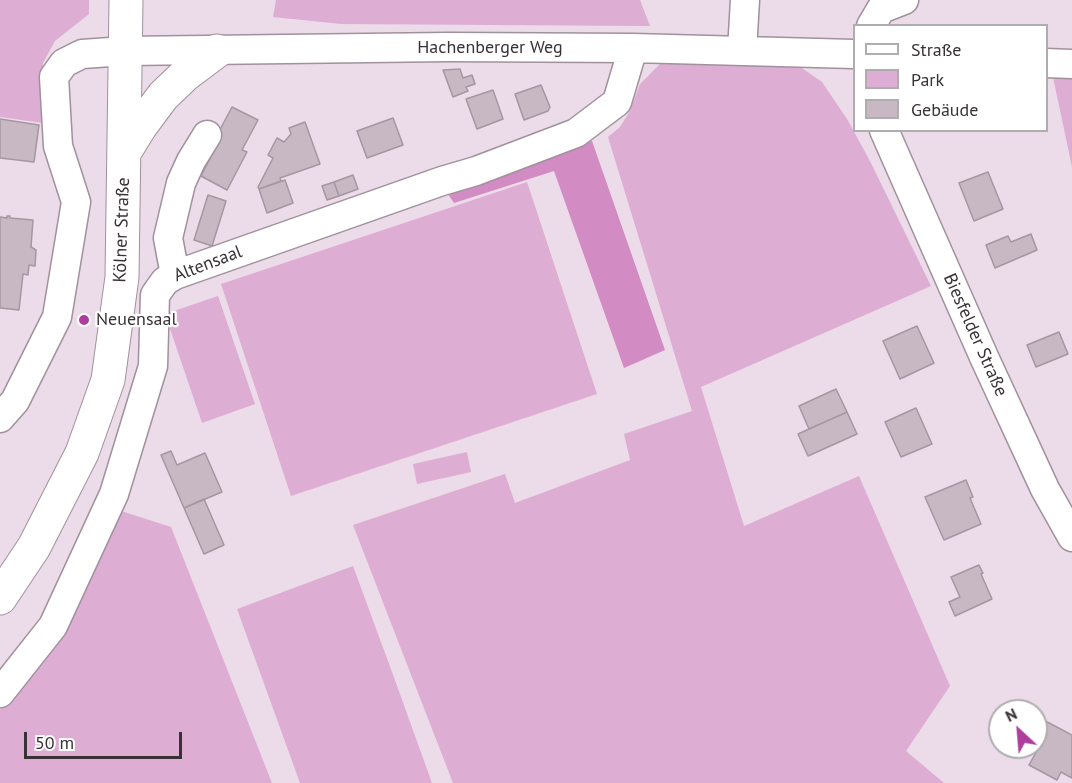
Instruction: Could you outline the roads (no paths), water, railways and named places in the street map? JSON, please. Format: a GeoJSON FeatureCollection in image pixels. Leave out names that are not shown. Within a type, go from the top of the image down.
{"type":"FeatureCollection","features":[{"type":"Feature","properties":{"kind":"main road","name":"Kölner Straße"},"geometry":{"type":"LineString","coordinates":[[0,598],[34,547],[82,453],[108,380],[122,277],[126,0]]}},
{"type":"Feature","properties":{"kind":"main road"},"geometry":{"type":"LineString","coordinates":[[124,153],[163,96],[185,75],[217,51]]}},
{"type":"Feature","properties":{"kind":"street"},"geometry":{"type":"LineString","coordinates":[[742,51],[745,0]]}},
{"type":"Feature","properties":{"kind":"street"},"geometry":{"type":"LineString","coordinates":[[872,24],[882,9],[904,0]]}},
{"type":"Feature","properties":{"kind":"street","name":"Hachenberger Weg"},"geometry":{"type":"LineString","coordinates":[[125,51],[448,47],[633,48],[853,54]]}},
{"type":"Feature","properties":{"kind":"street","name":"Altensaal"},"geometry":{"type":"LineString","coordinates":[[0,693],[53,626],[114,495],[153,366],[155,295],[165,281],[175,275],[476,171],[576,133],[617,102],[633,48]]}},
{"type":"Feature","properties":{"kind":"street"},"geometry":{"type":"LineString","coordinates":[[0,418],[15,401],[57,317],[76,202],[58,146],[54,77],[64,63],[82,54],[125,51]]}},
{"type":"Feature","properties":{"kind":"street"},"geometry":{"type":"LineString","coordinates":[[1048,63],[1072,64]]}},
{"type":"Feature","properties":{"kind":"street","name":"Biesfelder Straße"},"geometry":{"type":"LineString","coordinates":[[885,132],[984,357],[1045,489],[1072,537]]}},
{"type":"Feature","properties":{"kind":"street"},"geometry":{"type":"LineString","coordinates":[[175,275],[168,238],[173,216],[181,183],[190,161],[207,135]]}},
{"type":"Feature","properties":{"kind":"place","name":"Neuensaal"},"geometry":{"type":"Point","coordinates":[84,320]}}]}
